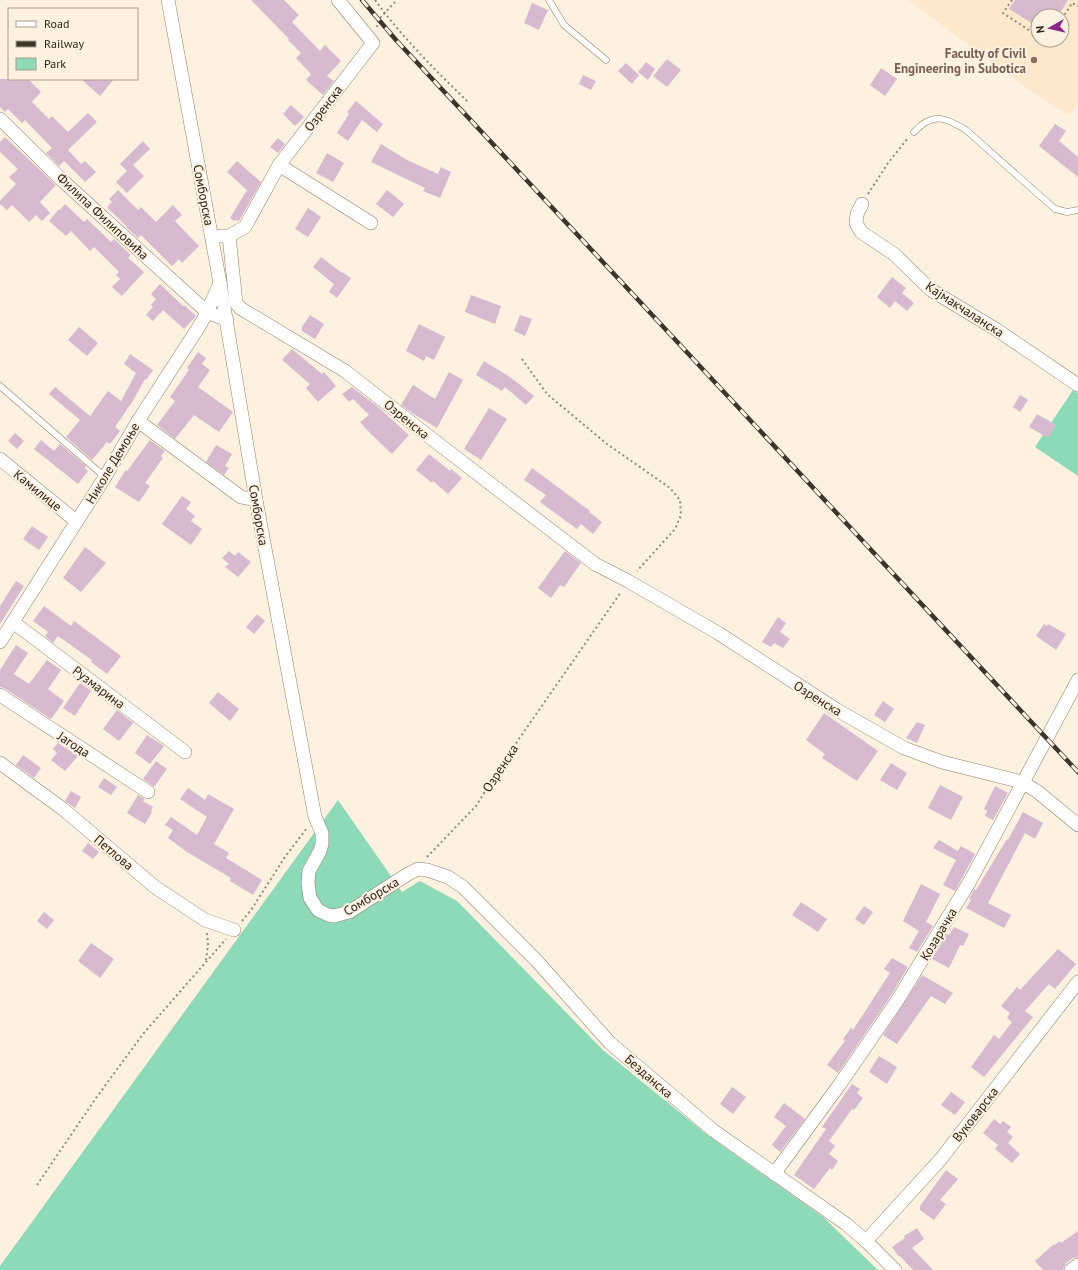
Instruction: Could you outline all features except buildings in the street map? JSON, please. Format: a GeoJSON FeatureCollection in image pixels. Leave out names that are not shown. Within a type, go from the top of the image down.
{"type":"FeatureCollection","features":[{"type":"Feature","properties":{"kind":"street","name":"Сомборска"},"geometry":{"type":"LineString","coordinates":[[168,0],[227,320],[256,500],[315,817],[322,833],[322,844],[320,851],[309,871],[308,891],[312,903],[322,912],[334,916],[349,912],[418,869]]}},
{"type":"Feature","properties":{"kind":"street"},"geometry":{"type":"LineString","coordinates":[[338,0],[372,43]]}},
{"type":"Feature","properties":{"kind":"street","name":"Озренска"},"geometry":{"type":"LineString","coordinates":[[212,237],[229,236],[245,227],[279,165],[372,43]]}},
{"type":"Feature","properties":{"kind":"street","name":"Филипа Филиповића"},"geometry":{"type":"LineString","coordinates":[[0,120],[63,181],[207,312]]}},
{"type":"Feature","properties":{"kind":"street"},"geometry":{"type":"LineString","coordinates":[[279,165],[371,224]]}},
{"type":"Feature","properties":{"kind":"street","name":"Кајмакчаланска"},"geometry":{"type":"LineString","coordinates":[[862,204],[857,214],[856,223],[861,232],[894,254],[931,290],[997,330],[1078,385]]}},
{"type":"Feature","properties":{"kind":"street","name":"Озренска"},"geometry":{"type":"LineString","coordinates":[[229,236],[236,303],[240,308],[345,370],[595,564],[628,581],[718,633],[837,710],[904,748],[942,762],[1022,782]]}},
{"type":"Feature","properties":{"kind":"street","name":"Николе Демоње"},"geometry":{"type":"LineString","coordinates":[[0,642],[105,477],[138,421],[207,312],[220,282]]}},
{"type":"Feature","properties":{"kind":"street"},"geometry":{"type":"LineString","coordinates":[[207,312],[227,320]]}},
{"type":"Feature","properties":{"kind":"street"},"geometry":{"type":"LineString","coordinates":[[138,421],[241,497],[256,500]]}},
{"type":"Feature","properties":{"kind":"street","name":"Камилице"},"geometry":{"type":"LineString","coordinates":[[0,459],[76,521]]}},
{"type":"Feature","properties":{"kind":"street","name":"Рузмарина"},"geometry":{"type":"LineString","coordinates":[[13,622],[185,752]]}},
{"type":"Feature","properties":{"kind":"street","name":"Козарачка"},"geometry":{"type":"LineString","coordinates":[[774,1174],[840,1084],[897,1001],[970,881],[1078,680]]}},
{"type":"Feature","properties":{"kind":"street","name":"Јагода"},"geometry":{"type":"LineString","coordinates":[[0,695],[148,792]]}},
{"type":"Feature","properties":{"kind":"street","name":"Петлова"},"geometry":{"type":"LineString","coordinates":[[0,763],[62,809],[155,887],[205,920],[234,930]]}},
{"type":"Feature","properties":{"kind":"street"},"geometry":{"type":"LineString","coordinates":[[1022,782],[1038,792],[1078,825]]}},
{"type":"Feature","properties":{"kind":"street","name":"Безданска"},"geometry":{"type":"LineString","coordinates":[[418,869],[427,870],[448,877],[463,887],[536,960],[610,1042],[714,1131],[840,1220],[866,1241],[895,1270]]}},
{"type":"Feature","properties":{"kind":"street","name":"Вуковарска"},"geometry":{"type":"LineString","coordinates":[[866,1241],[940,1160],[1078,982]]}},
{"type":"Feature","properties":{"kind":"street"},"geometry":{"type":"LineString","coordinates":[[1071,1270],[1078,1265]]}},
{"type":"Feature","properties":{"kind":"lane"},"geometry":{"type":"LineString","coordinates":[[549,0],[564,25],[606,60]]}},
{"type":"Feature","properties":{"kind":"lane"},"geometry":{"type":"LineString","coordinates":[[914,132],[930,119],[940,118],[951,121],[966,130],[1055,209],[1067,212],[1078,210]]}},
{"type":"Feature","properties":{"kind":"lane"},"geometry":{"type":"LineString","coordinates":[[0,386],[105,477]]}},
{"type":"Feature","properties":{"kind":"path"},"geometry":{"type":"LineString","coordinates":[[375,0],[442,77],[468,102]]}},
{"type":"Feature","properties":{"kind":"path"},"geometry":{"type":"LineString","coordinates":[[372,43],[378,20],[397,0]]}},
{"type":"Feature","properties":{"kind":"path"},"geometry":{"type":"LineString","coordinates":[[1012,0],[1003,13],[1030,31]]}},
{"type":"Feature","properties":{"kind":"path"},"geometry":{"type":"LineString","coordinates":[[1069,8],[1072,3],[1078,6]]}},
{"type":"Feature","properties":{"kind":"path"},"geometry":{"type":"LineString","coordinates":[[862,204],[888,163],[914,132]]}},
{"type":"Feature","properties":{"kind":"path"},"geometry":{"type":"LineString","coordinates":[[522,359],[547,394],[607,444],[670,488],[680,500],[682,515],[675,529],[628,581]]}},
{"type":"Feature","properties":{"kind":"path","name":"Озренска"},"geometry":{"type":"LineString","coordinates":[[418,869],[427,856],[476,806],[505,759],[628,581]]}},
{"type":"Feature","properties":{"kind":"path"},"geometry":{"type":"LineString","coordinates":[[37,1185],[96,1098],[143,1034],[250,910],[285,857],[315,817]]}},
{"type":"Feature","properties":{"kind":"path"},"geometry":{"type":"LineString","coordinates":[[205,920],[208,944],[206,962]]}},
{"type":"Feature","properties":{"kind":"shaded area","name":"Faculty of Civil Engineering in Subotica"},"geometry":{"type":"Polygon","coordinates":[[[908,0],[1078,0],[1078,102],[1070,115],[1017,81],[908,0]]]}},
{"type":"Feature","properties":{"kind":"green space"},"geometry":{"type":"Polygon","coordinates":[[[1073,390],[1078,393],[1078,476],[1035,447],[1073,390]]]}},
{"type":"Feature","properties":{"kind":"green space"},"geometry":{"type":"Polygon","coordinates":[[[338,800],[402,892],[420,881],[457,901],[603,1050],[710,1137],[823,1217],[878,1270],[0,1270],[0,1266],[338,800]]]}},
{"type":"Feature","properties":{"kind":"railway"},"geometry":{"type":"LineString","coordinates":[[362,0],[396,40],[1078,772]]}},
{"type":"Feature","properties":{"kind":"place","name":"Faculty of Civil Engineering in Subotica"},"geometry":{"type":"Point","coordinates":[1034,60]}}]}
